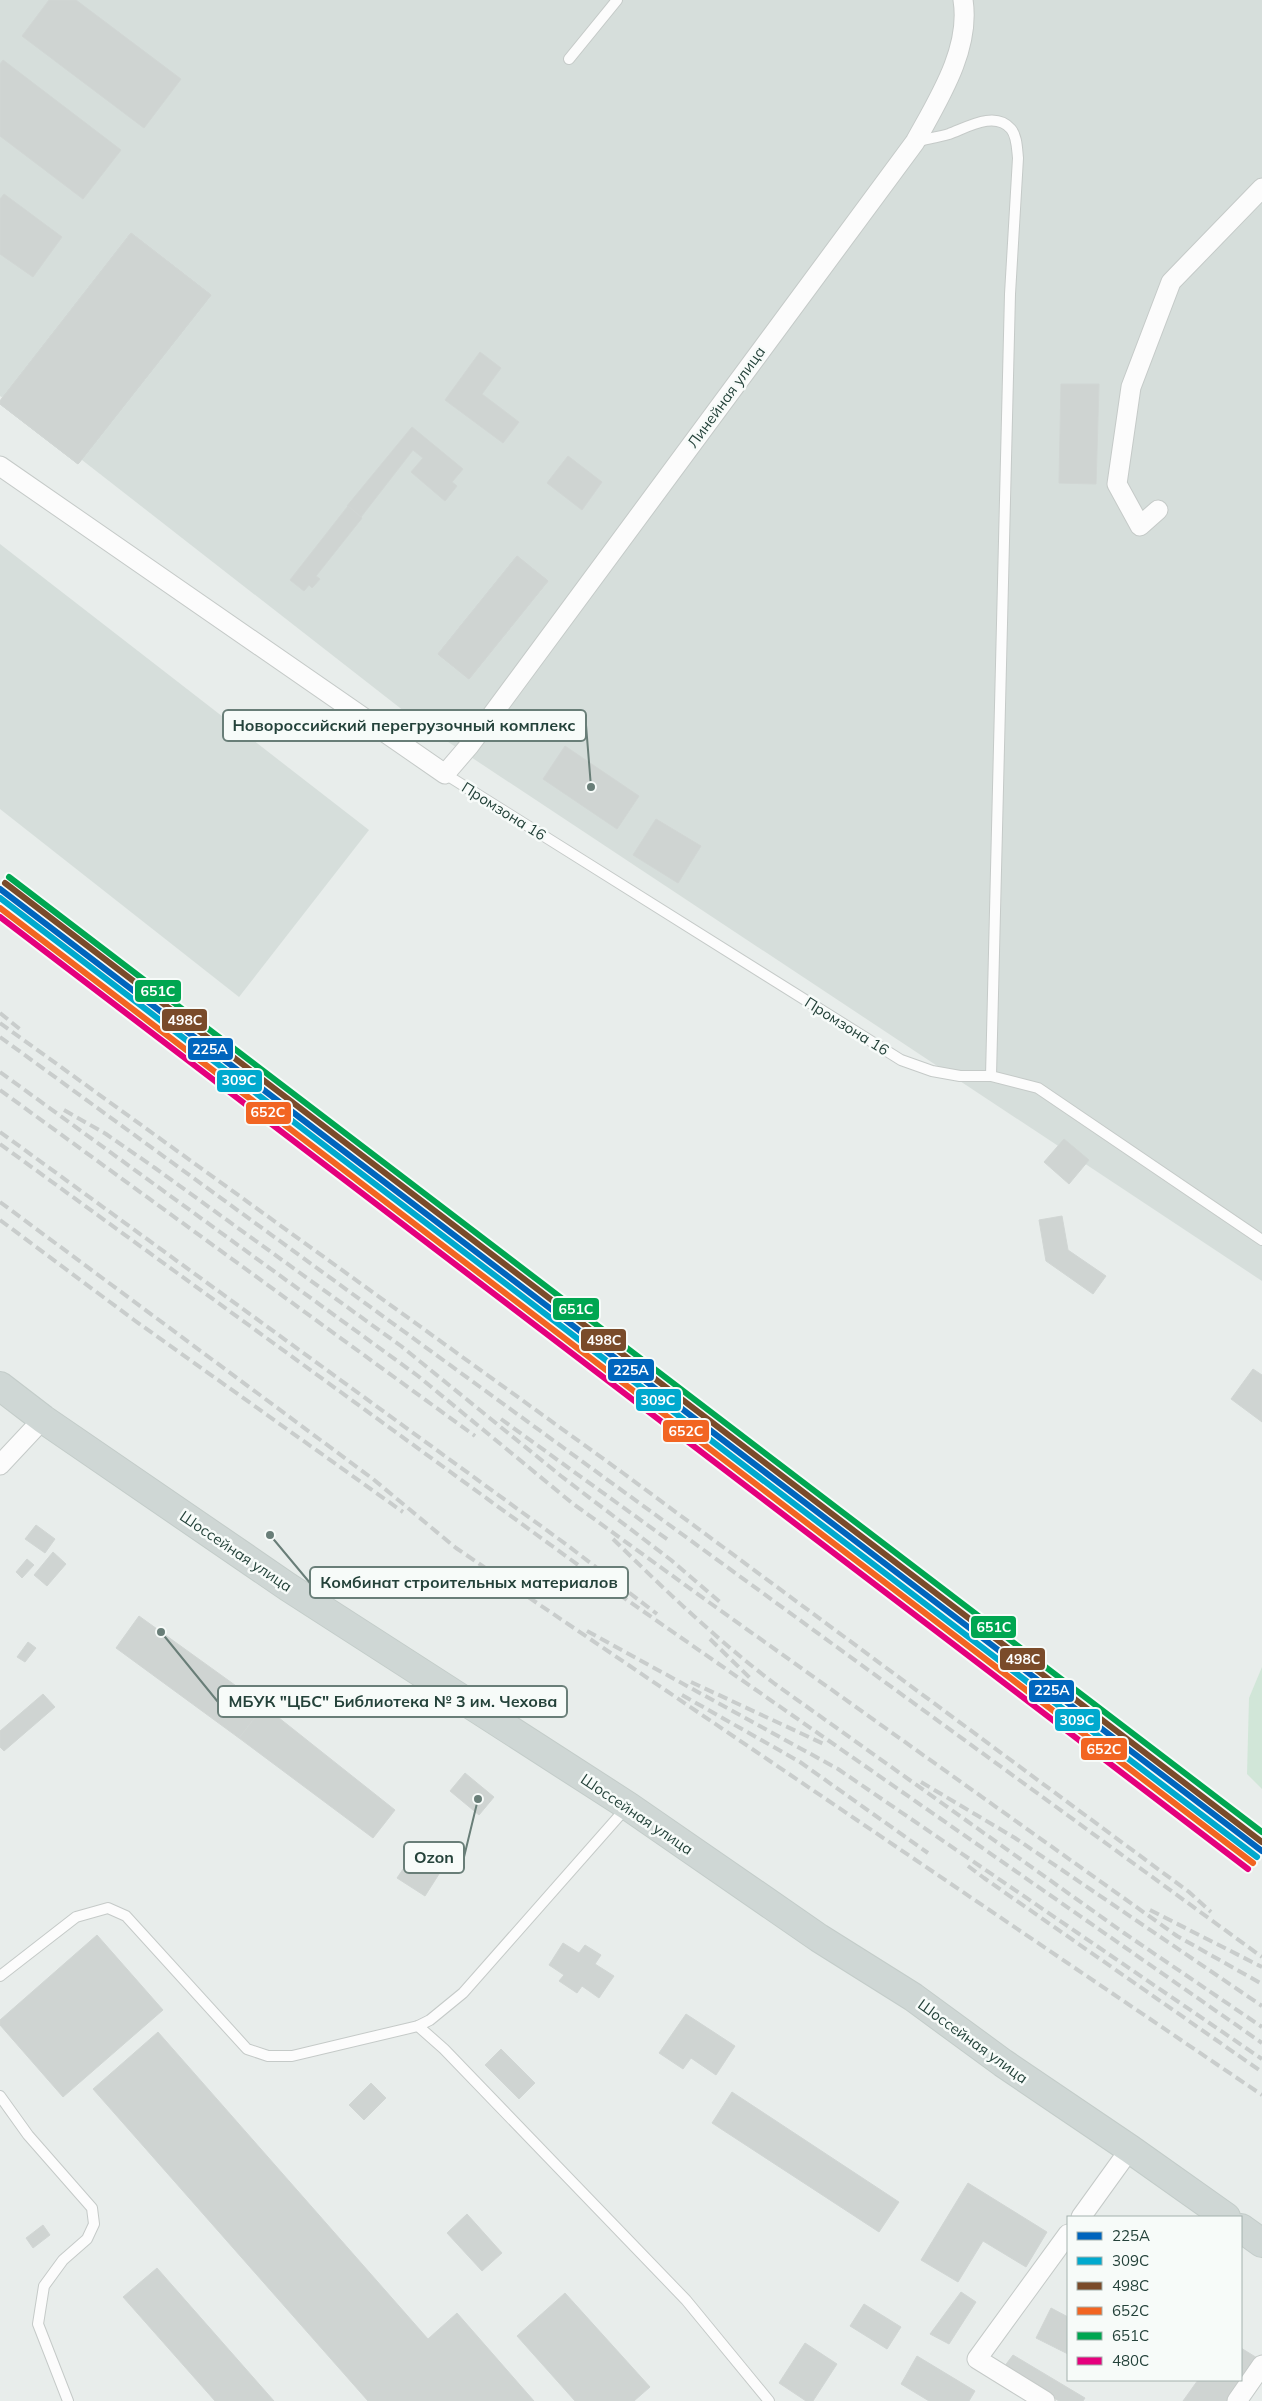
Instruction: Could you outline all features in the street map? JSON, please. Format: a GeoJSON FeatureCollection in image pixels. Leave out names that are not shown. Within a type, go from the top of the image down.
{"type":"FeatureCollection","features":[{"type":"Feature","properties":{"kind":"main road","name":"Шоссейная улица"},"geometry":{"type":"LineString","coordinates":[[0,1386],[43,1419],[288,1587],[628,1806],[818,1938],[913,1998],[1003,2063],[1225,2216]]}},
{"type":"Feature","properties":{"kind":"main road"},"geometry":{"type":"LineString","coordinates":[[1242,2229],[1262,2243]]}},
{"type":"Feature","properties":{"kind":"street","name":"Линейная улица"},"geometry":{"type":"LineString","coordinates":[[445,774],[469,746],[916,142],[943,92],[958,52],[964,24],[963,0]]}},
{"type":"Feature","properties":{"kind":"street"},"geometry":{"type":"LineString","coordinates":[[1158,510],[1140,526],[1116,484],[1131,387],[1171,282],[1262,188]]}},
{"type":"Feature","properties":{"kind":"street"},"geometry":{"type":"LineString","coordinates":[[0,466],[445,774]]}},
{"type":"Feature","properties":{"kind":"street"},"geometry":{"type":"LineString","coordinates":[[0,1465],[43,1419]]}},
{"type":"Feature","properties":{"kind":"street"},"geometry":{"type":"LineString","coordinates":[[1082,2216],[1130,2149]]}},
{"type":"Feature","properties":{"kind":"street"},"geometry":{"type":"LineString","coordinates":[[1045,2401],[978,2359],[1067,2235]]}},
{"type":"Feature","properties":{"kind":"street"},"geometry":{"type":"LineString","coordinates":[[1237,2401],[1262,2365]]}},
{"type":"Feature","properties":{"kind":"lane"},"geometry":{"type":"LineString","coordinates":[[569,59],[616,0]]}},
{"type":"Feature","properties":{"kind":"lane"},"geometry":{"type":"LineString","coordinates":[[916,142],[949,134],[972,124],[993,121],[1002,122],[1011,129],[1016,140],[1018,158],[1010,294],[991,1076]]}},
{"type":"Feature","properties":{"kind":"lane","name":"Промзона 16"},"geometry":{"type":"LineString","coordinates":[[445,774],[901,1060],[932,1071],[960,1076],[991,1076],[1038,1088],[1262,1240]]}},
{"type":"Feature","properties":{"kind":"lane"},"geometry":{"type":"LineString","coordinates":[[0,1976],[76,1917],[108,1908],[126,1916],[247,2049],[268,2056],[292,2056],[418,2026],[430,2020],[463,1993],[628,1806]]}},
{"type":"Feature","properties":{"kind":"lane"},"geometry":{"type":"LineString","coordinates":[[418,2026],[444,2048],[686,2300],[769,2401]]}},
{"type":"Feature","properties":{"kind":"lane"},"geometry":{"type":"LineString","coordinates":[[0,2096],[28,2135],[92,2208],[94,2224],[87,2240],[63,2260],[44,2286],[38,2324],[68,2401]]}},
{"type":"Feature","properties":{"kind":"shaded area"},"geometry":{"type":"Polygon","coordinates":[[[0,0],[1262,0],[1262,1281],[418,722],[0,396],[0,0]]]}},
{"type":"Feature","properties":{"kind":"shaded area"},"geometry":{"type":"Polygon","coordinates":[[[0,544],[369,830],[239,997],[0,809],[0,544]]]}},
{"type":"Feature","properties":{"kind":"green space"},"geometry":{"type":"Polygon","coordinates":[[[1262,1667],[1262,1789],[1247,1774],[1249,1698],[1262,1667]]]}},
{"type":"Feature","properties":{"kind":"building"},"geometry":{"type":"Polygon","coordinates":[[[49,0],[76,0],[181,79],[144,128],[22,36],[49,0]]]}},
{"type":"Feature","properties":{"kind":"building"},"geometry":{"type":"Polygon","coordinates":[[[3,60],[121,150],[83,199],[0,136],[0,64],[3,60]]]}},
{"type":"Feature","properties":{"kind":"building"},"geometry":{"type":"Polygon","coordinates":[[[4,194],[62,237],[33,277],[0,254],[0,199],[4,194]]]}},
{"type":"Feature","properties":{"kind":"building"},"geometry":{"type":"Polygon","coordinates":[[[131,233],[211,295],[78,464],[0,404],[0,401],[131,233]]]}},
{"type":"Feature","properties":{"kind":"building"},"geometry":{"type":"Polygon","coordinates":[[[131,233],[211,295],[78,464],[0,404],[0,401],[131,233]]]}},
{"type":"Feature","properties":{"kind":"building"},"geometry":{"type":"Polygon","coordinates":[[[480,352],[501,368],[482,394],[519,422],[503,443],[445,400],[480,352]]]}},
{"type":"Feature","properties":{"kind":"building"},"geometry":{"type":"Polygon","coordinates":[[[1061,384],[1099,384],[1096,484],[1059,483],[1061,384]]]}},
{"type":"Feature","properties":{"kind":"building"},"geometry":{"type":"Polygon","coordinates":[[[412,427],[463,469],[452,482],[457,486],[445,501],[411,472],[423,458],[413,450],[361,517],[347,506],[412,427]]]}},
{"type":"Feature","properties":{"kind":"building"},"geometry":{"type":"Polygon","coordinates":[[[568,456],[602,482],[582,510],[547,483],[568,456]]]}},
{"type":"Feature","properties":{"kind":"building"},"geometry":{"type":"Polygon","coordinates":[[[348,506],[362,518],[316,576],[320,579],[312,588],[309,585],[304,591],[290,580],[348,506]]]}},
{"type":"Feature","properties":{"kind":"building"},"geometry":{"type":"Polygon","coordinates":[[[517,556],[548,581],[469,679],[438,654],[517,556]]]}},
{"type":"Feature","properties":{"kind":"building"},"geometry":{"type":"Polygon","coordinates":[[[517,556],[548,581],[469,679],[438,654],[517,556]]]}},
{"type":"Feature","properties":{"kind":"building"},"geometry":{"type":"Polygon","coordinates":[[[565,746],[639,796],[617,829],[543,779],[565,746]]]}},
{"type":"Feature","properties":{"kind":"building"},"geometry":{"type":"Polygon","coordinates":[[[656,819],[701,846],[678,883],[633,855],[656,819]]]}},
{"type":"Feature","properties":{"kind":"building"},"geometry":{"type":"Polygon","coordinates":[[[1064,1139],[1089,1160],[1069,1184],[1044,1162],[1064,1139]]]}},
{"type":"Feature","properties":{"kind":"building"},"geometry":{"type":"Polygon","coordinates":[[[1062,1216],[1068,1250],[1106,1276],[1093,1294],[1046,1261],[1039,1220],[1062,1216]]]}},
{"type":"Feature","properties":{"kind":"building"},"geometry":{"type":"Polygon","coordinates":[[[1253,1369],[1262,1375],[1262,1422],[1231,1399],[1253,1369]]]}},
{"type":"Feature","properties":{"kind":"building"},"geometry":{"type":"Polygon","coordinates":[[[36,1525],[55,1539],[45,1553],[25,1539],[36,1525]]]}},
{"type":"Feature","properties":{"kind":"building"},"geometry":{"type":"Polygon","coordinates":[[[53,1552],[66,1564],[47,1586],[34,1575],[53,1552]]]}},
{"type":"Feature","properties":{"kind":"building"},"geometry":{"type":"Polygon","coordinates":[[[27,1559],[34,1565],[22,1578],[16,1572],[27,1559]]]}},
{"type":"Feature","properties":{"kind":"building"},"geometry":{"type":"Polygon","coordinates":[[[139,1616],[264,1706],[239,1738],[116,1648],[139,1616]]]}},
{"type":"Feature","properties":{"kind":"building"},"geometry":{"type":"Polygon","coordinates":[[[28,1642],[36,1648],[25,1662],[17,1657],[28,1642]]]}},
{"type":"Feature","properties":{"kind":"building"},"geometry":{"type":"Polygon","coordinates":[[[43,1694],[55,1707],[4,1751],[0,1747],[0,1731],[43,1694]]]}},
{"type":"Feature","properties":{"kind":"building"},"geometry":{"type":"Polygon","coordinates":[[[264,1706],[395,1810],[373,1838],[239,1738],[264,1706]]]}},
{"type":"Feature","properties":{"kind":"building"},"geometry":{"type":"Polygon","coordinates":[[[465,1773],[494,1797],[479,1815],[450,1791],[465,1773]]]}},
{"type":"Feature","properties":{"kind":"building"},"geometry":{"type":"Polygon","coordinates":[[[412,1856],[439,1874],[425,1896],[397,1878],[412,1856]]]}},
{"type":"Feature","properties":{"kind":"building"},"geometry":{"type":"Polygon","coordinates":[[[97,1935],[163,2010],[63,2097],[0,2025],[0,2020],[97,1935]]]}},
{"type":"Feature","properties":{"kind":"building"},"geometry":{"type":"Polygon","coordinates":[[[563,1943],[579,1953],[585,1945],[601,1955],[595,1964],[614,1976],[599,1998],[582,1986],[577,1993],[559,1981],[564,1975],[549,1965],[563,1943]]]}},
{"type":"Feature","properties":{"kind":"building"},"geometry":{"type":"Polygon","coordinates":[[[686,2014],[735,2046],[716,2075],[691,2058],[683,2069],[659,2053],[686,2014]]]}},
{"type":"Feature","properties":{"kind":"building"},"geometry":{"type":"Polygon","coordinates":[[[158,2032],[428,2339],[457,2313],[534,2401],[368,2401],[93,2089],[158,2032]]]}},
{"type":"Feature","properties":{"kind":"building"},"geometry":{"type":"Polygon","coordinates":[[[501,2049],[535,2083],[519,2099],[485,2065],[501,2049]]]}},
{"type":"Feature","properties":{"kind":"building"},"geometry":{"type":"Polygon","coordinates":[[[371,2083],[386,2098],[364,2120],[349,2105],[371,2083]]]}},
{"type":"Feature","properties":{"kind":"building"},"geometry":{"type":"Polygon","coordinates":[[[732,2092],[899,2202],[879,2232],[712,2123],[732,2092]]]}},
{"type":"Feature","properties":{"kind":"building"},"geometry":{"type":"Polygon","coordinates":[[[968,2183],[1047,2232],[1026,2267],[983,2241],[958,2282],[921,2260],[968,2183]]]}},
{"type":"Feature","properties":{"kind":"building"},"geometry":{"type":"Polygon","coordinates":[[[467,2214],[502,2253],[482,2271],[447,2233],[467,2214]]]}},
{"type":"Feature","properties":{"kind":"building"},"geometry":{"type":"Polygon","coordinates":[[[43,2225],[50,2235],[33,2248],[26,2238],[43,2225]]]}},
{"type":"Feature","properties":{"kind":"building"},"geometry":{"type":"Polygon","coordinates":[[[157,2268],[274,2401],[215,2401],[123,2297],[157,2268]]]}},
{"type":"Feature","properties":{"kind":"building"},"geometry":{"type":"Polygon","coordinates":[[[961,2292],[976,2302],[949,2344],[930,2334],[961,2292]]]}},
{"type":"Feature","properties":{"kind":"building"},"geometry":{"type":"Polygon","coordinates":[[[565,2293],[650,2387],[634,2401],[575,2401],[517,2336],[565,2293]]]}},
{"type":"Feature","properties":{"kind":"building"},"geometry":{"type":"Polygon","coordinates":[[[864,2304],[901,2327],[887,2349],[850,2326],[864,2304]]]}},
{"type":"Feature","properties":{"kind":"building"},"geometry":{"type":"Polygon","coordinates":[[[1051,2308],[1067,2316],[1067,2354],[1036,2338],[1051,2308]]]}},
{"type":"Feature","properties":{"kind":"building"},"geometry":{"type":"Polygon","coordinates":[[[805,2343],[837,2364],[813,2401],[806,2401],[779,2383],[805,2343]]]}},
{"type":"Feature","properties":{"kind":"building"},"geometry":{"type":"Polygon","coordinates":[[[1242,2349],[1262,2361],[1237,2401],[1183,2401],[1197,2381],[1242,2381],[1242,2349]]]}},
{"type":"Feature","properties":{"kind":"building"},"geometry":{"type":"Polygon","coordinates":[[[1013,2355],[1085,2398],[1083,2401],[1059,2401],[1004,2367],[1013,2355]]]}},
{"type":"Feature","properties":{"kind":"building"},"geometry":{"type":"Polygon","coordinates":[[[917,2356],[975,2391],[969,2401],[929,2401],[901,2384],[917,2356]]]}},
{"type":"Feature","properties":{"kind":"railway"},"geometry":{"type":"LineString","coordinates":[[0,1013],[21,1030]]}},
{"type":"Feature","properties":{"kind":"railway"},"geometry":{"type":"LineString","coordinates":[[0,1023],[623,1473],[1189,1892],[1211,1912]]}},
{"type":"Feature","properties":{"kind":"railway"},"geometry":{"type":"LineString","coordinates":[[0,1037],[1262,1957]]}},
{"type":"Feature","properties":{"kind":"railway"},"geometry":{"type":"LineString","coordinates":[[0,1072],[418,1376],[572,1503],[710,1603],[1177,1936],[1262,1984]]}},
{"type":"Feature","properties":{"kind":"railway"},"geometry":{"type":"LineString","coordinates":[[0,1090],[475,1436]]}},
{"type":"Feature","properties":{"kind":"railway"},"geometry":{"type":"LineString","coordinates":[[64,1110],[106,1134],[155,1168],[401,1346],[561,1476],[671,1560],[721,1603]]}},
{"type":"Feature","properties":{"kind":"railway"},"geometry":{"type":"LineString","coordinates":[[0,1132],[567,1545],[657,1614]]}},
{"type":"Feature","properties":{"kind":"railway"},"geometry":{"type":"LineString","coordinates":[[0,1144],[607,1586],[1262,2043]]}},
{"type":"Feature","properties":{"kind":"railway"},"geometry":{"type":"LineString","coordinates":[[0,1202],[373,1479],[456,1548],[1262,2095]]}},
{"type":"Feature","properties":{"kind":"railway"},"geometry":{"type":"LineString","coordinates":[[0,1220],[134,1320],[403,1512]]}},
{"type":"Feature","properties":{"kind":"railway"},"geometry":{"type":"LineString","coordinates":[[501,1419],[671,1542]]}},
{"type":"Feature","properties":{"kind":"railway"},"geometry":{"type":"LineString","coordinates":[[613,1539],[712,1632],[775,1684],[1124,1933],[1262,2027]]}},
{"type":"Feature","properties":{"kind":"railway"},"geometry":{"type":"LineString","coordinates":[[587,1631],[838,1769],[1262,2059]]}},
{"type":"Feature","properties":{"kind":"railway"},"geometry":{"type":"LineString","coordinates":[[710,1639],[751,1679]]}},
{"type":"Feature","properties":{"kind":"railway"},"geometry":{"type":"LineString","coordinates":[[691,1682],[826,1745]]}},
{"type":"Feature","properties":{"kind":"railway"},"geometry":{"type":"LineString","coordinates":[[682,1695],[800,1762],[928,1853]]}},
{"type":"Feature","properties":{"kind":"railway"},"geometry":{"type":"LineString","coordinates":[[921,1782],[1015,1838],[1262,2006]]}},
{"type":"Feature","properties":{"kind":"railway"},"geometry":{"type":"LineString","coordinates":[[968,1866],[1262,2072]]}},
{"type":"Feature","properties":{"kind":"railway"},"geometry":{"type":"LineString","coordinates":[[1150,1910],[1262,1967]]}},
{"type":"Feature","properties":{"kind":"transit line","name":"651С"},"geometry":{"type":"LineString","coordinates":[[9,877],[1262,1832]]}},
{"type":"Feature","properties":{"kind":"transit line","name":"498С"},"geometry":{"type":"LineString","coordinates":[[5,883],[1262,1842]]}},
{"type":"Feature","properties":{"kind":"transit line","name":"225А"},"geometry":{"type":"LineString","coordinates":[[0,889],[1262,1851]]}},
{"type":"Feature","properties":{"kind":"transit line","name":"309С"},"geometry":{"type":"LineString","coordinates":[[0,898],[1257,1857]]}},
{"type":"Feature","properties":{"kind":"transit line","name":"652С"},"geometry":{"type":"LineString","coordinates":[[0,908],[1253,1863]]}},
{"type":"Feature","properties":{"kind":"transit line","name":"480С"},"geometry":{"type":"LineString","coordinates":[[0,917],[1248,1869]]}},
{"type":"Feature","properties":{"kind":"place","name":"Новороссийский перегрузочный комплекс"},"geometry":{"type":"Point","coordinates":[591,787]}},
{"type":"Feature","properties":{"kind":"place","name":"Комбинат строительных материалов"},"geometry":{"type":"Point","coordinates":[270,1535]}},
{"type":"Feature","properties":{"kind":"place","name":"МБУК \"ЦБС\" Библиотека № 3 им. Чехова"},"geometry":{"type":"Point","coordinates":[161,1632]}},
{"type":"Feature","properties":{"kind":"place","name":"Ozon"},"geometry":{"type":"Point","coordinates":[478,1799]}}]}
